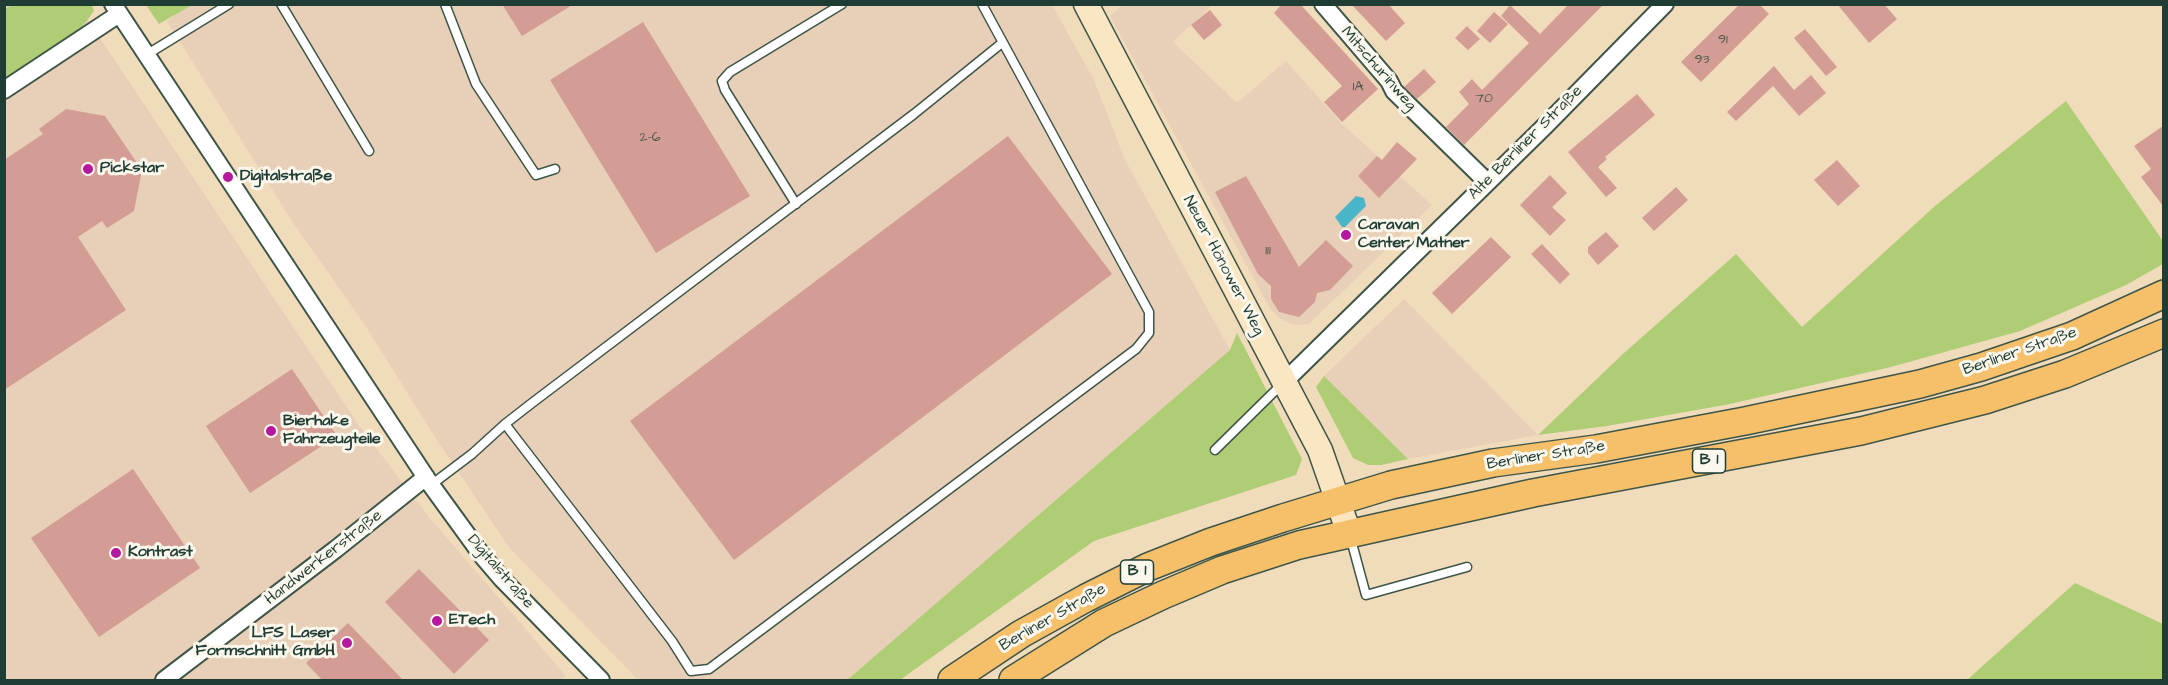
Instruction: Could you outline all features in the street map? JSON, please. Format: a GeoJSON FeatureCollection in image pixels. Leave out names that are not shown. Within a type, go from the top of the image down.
{"type":"FeatureCollection","features":[{"type":"Feature","properties":{"kind":"main road","name":"Neuer Hönower Weg"},"geometry":{"type":"LineString","coordinates":[[1086,4],[1320,450],[1349,533]]}},
{"type":"Feature","properties":{"kind":"main road","name":"Berliner Straße"},"geometry":{"type":"LineString","coordinates":[[952,681],[1021,634],[1148,567],[1211,542],[1339,500],[1391,485],[1493,463],[1596,448],[1745,421],[1920,384],[1981,367],[2072,336],[2163,294]]}},
{"type":"Feature","properties":{"kind":"main road","name":"Berliner Straße"},"geometry":{"type":"LineString","coordinates":[[1013,681],[1104,623],[1222,570],[1299,545],[1533,493],[1861,431],[1985,400],[2065,374],[2163,333]]}},
{"type":"Feature","properties":{"kind":"street","name":"Mitschurinweg"},"geometry":{"type":"LineString","coordinates":[[1323,4],[1389,81],[1394,91],[1487,182]]}},
{"type":"Feature","properties":{"kind":"street","name":"Alte Berliner Straße"},"geometry":{"type":"LineString","coordinates":[[1284,382],[1665,4]]}},
{"type":"Feature","properties":{"kind":"street","name":"Digitalstraße"},"geometry":{"type":"LineString","coordinates":[[116,9],[428,481],[484,558],[601,681]]}},
{"type":"Feature","properties":{"kind":"street"},"geometry":{"type":"LineString","coordinates":[[4,90],[116,9]]}},
{"type":"Feature","properties":{"kind":"street","name":"Handwerkerstraße"},"geometry":{"type":"LineString","coordinates":[[164,681],[428,481]]}},
{"type":"Feature","properties":{"kind":"lane"},"geometry":{"type":"LineString","coordinates":[[146,55],[229,4]]}},
{"type":"Feature","properties":{"kind":"lane"},"geometry":{"type":"LineString","coordinates":[[280,4],[369,151]]}},
{"type":"Feature","properties":{"kind":"lane"},"geometry":{"type":"LineString","coordinates":[[445,4],[476,84],[536,175],[555,169]]}},
{"type":"Feature","properties":{"kind":"lane"},"geometry":{"type":"LineString","coordinates":[[795,204],[724,90],[722,81],[730,72],[842,4]]}},
{"type":"Feature","properties":{"kind":"lane"},"geometry":{"type":"LineString","coordinates":[[505,424],[672,641],[691,671],[709,669],[1136,350],[1149,333],[1149,312],[982,4]]}},
{"type":"Feature","properties":{"kind":"lane"},"geometry":{"type":"LineString","coordinates":[[428,481],[472,454],[505,424],[914,114],[1002,43]]}},
{"type":"Feature","properties":{"kind":"lane"},"geometry":{"type":"LineString","coordinates":[[1215,450],[1284,382]]}},
{"type":"Feature","properties":{"kind":"lane"},"geometry":{"type":"LineString","coordinates":[[1349,533],[1366,595],[1467,567]]}},
{"type":"Feature","properties":{"kind":"shaded area"},"geometry":{"type":"Polygon","coordinates":[[[192,4],[1052,5],[1094,80],[1125,160],[1230,350],[847,680],[638,680],[508,546],[435,437],[365,325],[292,221],[167,21],[192,4]]]}},
{"type":"Feature","properties":{"kind":"shaded area"},"geometry":{"type":"Polygon","coordinates":[[[4,5],[78,5],[360,427],[429,517],[566,676],[560,680],[5,680],[4,5]]]}},
{"type":"Feature","properties":{"kind":"shaded area"},"geometry":{"type":"Polygon","coordinates":[[[1123,5],[1212,5],[1173,42],[1237,103],[1286,61],[1342,124],[1432,205],[1309,324],[1295,325],[1281,319],[1271,310],[1110,16],[1123,5]]]}},
{"type":"Feature","properties":{"kind":"shaded area"},"geometry":{"type":"Polygon","coordinates":[[[1404,299],[1538,435],[1408,459],[1324,376],[1404,299]]]}},
{"type":"Feature","properties":{"kind":"green space"},"geometry":{"type":"Polygon","coordinates":[[[12,5],[92,5],[94,11],[79,31],[5,81],[5,9],[12,5]]]}},
{"type":"Feature","properties":{"kind":"green space"},"geometry":{"type":"Polygon","coordinates":[[[146,5],[192,5],[159,24],[146,5]]]}},
{"type":"Feature","properties":{"kind":"green space"},"geometry":{"type":"Polygon","coordinates":[[[2066,101],[2163,241],[2163,264],[2126,285],[2020,331],[1891,367],[1730,404],[1607,426],[1538,435],[1624,353],[1736,254],[1802,327],[1935,206],[2066,101]]]}},
{"type":"Feature","properties":{"kind":"green space"},"geometry":{"type":"Polygon","coordinates":[[[1237,333],[1302,459],[1296,475],[1094,541],[900,680],[847,680],[1230,350],[1237,333]]]}},
{"type":"Feature","properties":{"kind":"green space"},"geometry":{"type":"Polygon","coordinates":[[[1324,376],[1408,459],[1381,465],[1368,465],[1353,458],[1316,387],[1324,376]]]}},
{"type":"Feature","properties":{"kind":"green space"},"geometry":{"type":"Polygon","coordinates":[[[2075,583],[2163,624],[2163,680],[1967,680],[2075,583]]]}},
{"type":"Feature","properties":{"kind":"water"},"geometry":{"type":"Polygon","coordinates":[[[1356,196],[1364,198],[1366,206],[1345,227],[1342,227],[1335,217],[1356,196]]]}},
{"type":"Feature","properties":{"kind":"building"},"geometry":{"type":"Polygon","coordinates":[[[502,4],[574,4],[522,36],[502,4]]]}},
{"type":"Feature","properties":{"kind":"building"},"geometry":{"type":"Polygon","coordinates":[[[1282,4],[1300,4],[1378,89],[1342,122],[1324,102],[1342,86],[1274,13],[1282,4]]]}},
{"type":"Feature","properties":{"kind":"building"},"geometry":{"type":"Polygon","coordinates":[[[1351,4],[1388,4],[1405,23],[1386,41],[1351,4]]]}},
{"type":"Feature","properties":{"kind":"building"},"geometry":{"type":"Polygon","coordinates":[[[1569,4],[1604,4],[1464,145],[1446,127],[1469,104],[1459,92],[1472,79],[1482,90],[1529,43],[1501,16],[1510,5],[1540,34],[1569,4]]]}},
{"type":"Feature","properties":{"kind":"building"},"geometry":{"type":"Polygon","coordinates":[[[1740,4],[1759,4],[1769,14],[1701,82],[1681,62],[1740,4]]]}},
{"type":"Feature","properties":{"kind":"building"},"geometry":{"type":"Polygon","coordinates":[[[1837,4],[1884,4],[1897,19],[1869,43],[1837,4]]]}},
{"type":"Feature","properties":{"kind":"building"},"geometry":{"type":"Polygon","coordinates":[[[1210,10],[1222,25],[1204,40],[1191,25],[1210,10]]]}},
{"type":"Feature","properties":{"kind":"building"},"geometry":{"type":"Polygon","coordinates":[[[1494,12],[1508,24],[1490,43],[1477,31],[1494,12]]]}},
{"type":"Feature","properties":{"kind":"building"},"geometry":{"type":"Polygon","coordinates":[[[643,22],[750,196],[656,253],[550,80],[643,22]]]}},
{"type":"Feature","properties":{"kind":"building"},"geometry":{"type":"Polygon","coordinates":[[[1467,26],[1480,39],[1468,50],[1455,38],[1467,26]]]}},
{"type":"Feature","properties":{"kind":"building"},"geometry":{"type":"Polygon","coordinates":[[[1805,29],[1837,67],[1826,76],[1794,38],[1805,29]]]}},
{"type":"Feature","properties":{"kind":"building"},"geometry":{"type":"Polygon","coordinates":[[[1774,66],[1794,90],[1811,75],[1826,93],[1799,116],[1773,86],[1736,121],[1727,112],[1774,66]]]}},
{"type":"Feature","properties":{"kind":"building"},"geometry":{"type":"Polygon","coordinates":[[[1424,69],[1436,82],[1417,99],[1404,87],[1424,69]]]}},
{"type":"Feature","properties":{"kind":"building"},"geometry":{"type":"Polygon","coordinates":[[[1637,94],[1655,115],[1605,157],[1607,159],[1598,167],[1617,188],[1606,197],[1568,152],[1637,94]]]}},
{"type":"Feature","properties":{"kind":"building"},"geometry":{"type":"Polygon","coordinates":[[[66,109],[105,116],[142,170],[134,211],[107,228],[102,221],[78,237],[126,310],[4,390],[4,160],[43,134],[39,129],[66,109]]]}},
{"type":"Feature","properties":{"kind":"building"},"geometry":{"type":"Polygon","coordinates":[[[2163,126],[2163,206],[2141,177],[2151,169],[2134,146],[2163,126]]]}},
{"type":"Feature","properties":{"kind":"building"},"geometry":{"type":"Polygon","coordinates":[[[1008,136],[1112,274],[734,560],[630,421],[1008,136]]]}},
{"type":"Feature","properties":{"kind":"building"},"geometry":{"type":"Polygon","coordinates":[[[1397,142],[1417,159],[1379,198],[1358,176],[1377,156],[1382,160],[1397,142]]]}},
{"type":"Feature","properties":{"kind":"building"},"geometry":{"type":"Polygon","coordinates":[[[1837,160],[1860,186],[1838,206],[1814,180],[1837,160]]]}},
{"type":"Feature","properties":{"kind":"building"},"geometry":{"type":"Polygon","coordinates":[[[1550,175],[1567,193],[1552,207],[1566,220],[1550,236],[1520,205],[1550,175]]]}},
{"type":"Feature","properties":{"kind":"building"},"geometry":{"type":"Polygon","coordinates":[[[1246,176],[1299,267],[1326,240],[1353,266],[1330,290],[1317,293],[1315,302],[1299,317],[1279,312],[1271,299],[1271,286],[1258,274],[1215,192],[1246,176]]]}},
{"type":"Feature","properties":{"kind":"building"},"geometry":{"type":"Polygon","coordinates":[[[1676,187],[1688,200],[1654,231],[1642,218],[1676,187]]]}},
{"type":"Feature","properties":{"kind":"building"},"geometry":{"type":"Polygon","coordinates":[[[1606,232],[1619,246],[1598,265],[1588,253],[1588,247],[1606,232]]]}},
{"type":"Feature","properties":{"kind":"building"},"geometry":{"type":"Polygon","coordinates":[[[1491,237],[1511,257],[1452,314],[1432,293],[1491,237]]]}},
{"type":"Feature","properties":{"kind":"building"},"geometry":{"type":"Polygon","coordinates":[[[1542,244],[1570,274],[1560,284],[1531,254],[1542,244]]]}},
{"type":"Feature","properties":{"kind":"building","name":"Bierhake Fahrzeugteile"},"geometry":{"type":"Polygon","coordinates":[[[292,369],[337,436],[250,493],[206,426],[292,369]]]}},
{"type":"Feature","properties":{"kind":"building","name":"Kontrast"},"geometry":{"type":"Polygon","coordinates":[[[133,469],[200,568],[99,637],[31,538],[133,469]]]}},
{"type":"Feature","properties":{"kind":"building","name":"ETech"},"geometry":{"type":"Polygon","coordinates":[[[419,569],[489,640],[454,674],[385,602],[419,569]]]}},
{"type":"Feature","properties":{"kind":"building","name":"LFS Laser Formschnitt GmbH"},"geometry":{"type":"Polygon","coordinates":[[[348,623],[404,681],[323,681],[306,663],[348,623]]]}},
{"type":"Feature","properties":{"kind":"place","name":"Pickstar"},"geometry":{"type":"Point","coordinates":[88,169]}},
{"type":"Feature","properties":{"kind":"place","name":"Digitalstraße"},"geometry":{"type":"Point","coordinates":[228,177]}},
{"type":"Feature","properties":{"kind":"place","name":"Caravan Center Matner"},"geometry":{"type":"Point","coordinates":[1346,235]}},
{"type":"Feature","properties":{"kind":"place","name":"Bierhake Fahrzeugteile"},"geometry":{"type":"Point","coordinates":[271,431]}},
{"type":"Feature","properties":{"kind":"place","name":"Kontrast"},"geometry":{"type":"Point","coordinates":[116,553]}},
{"type":"Feature","properties":{"kind":"place","name":"ETech"},"geometry":{"type":"Point","coordinates":[437,621]}},
{"type":"Feature","properties":{"kind":"place","name":"LFS Laser Formschnitt GmbH"},"geometry":{"type":"Point","coordinates":[347,643]}}]}
